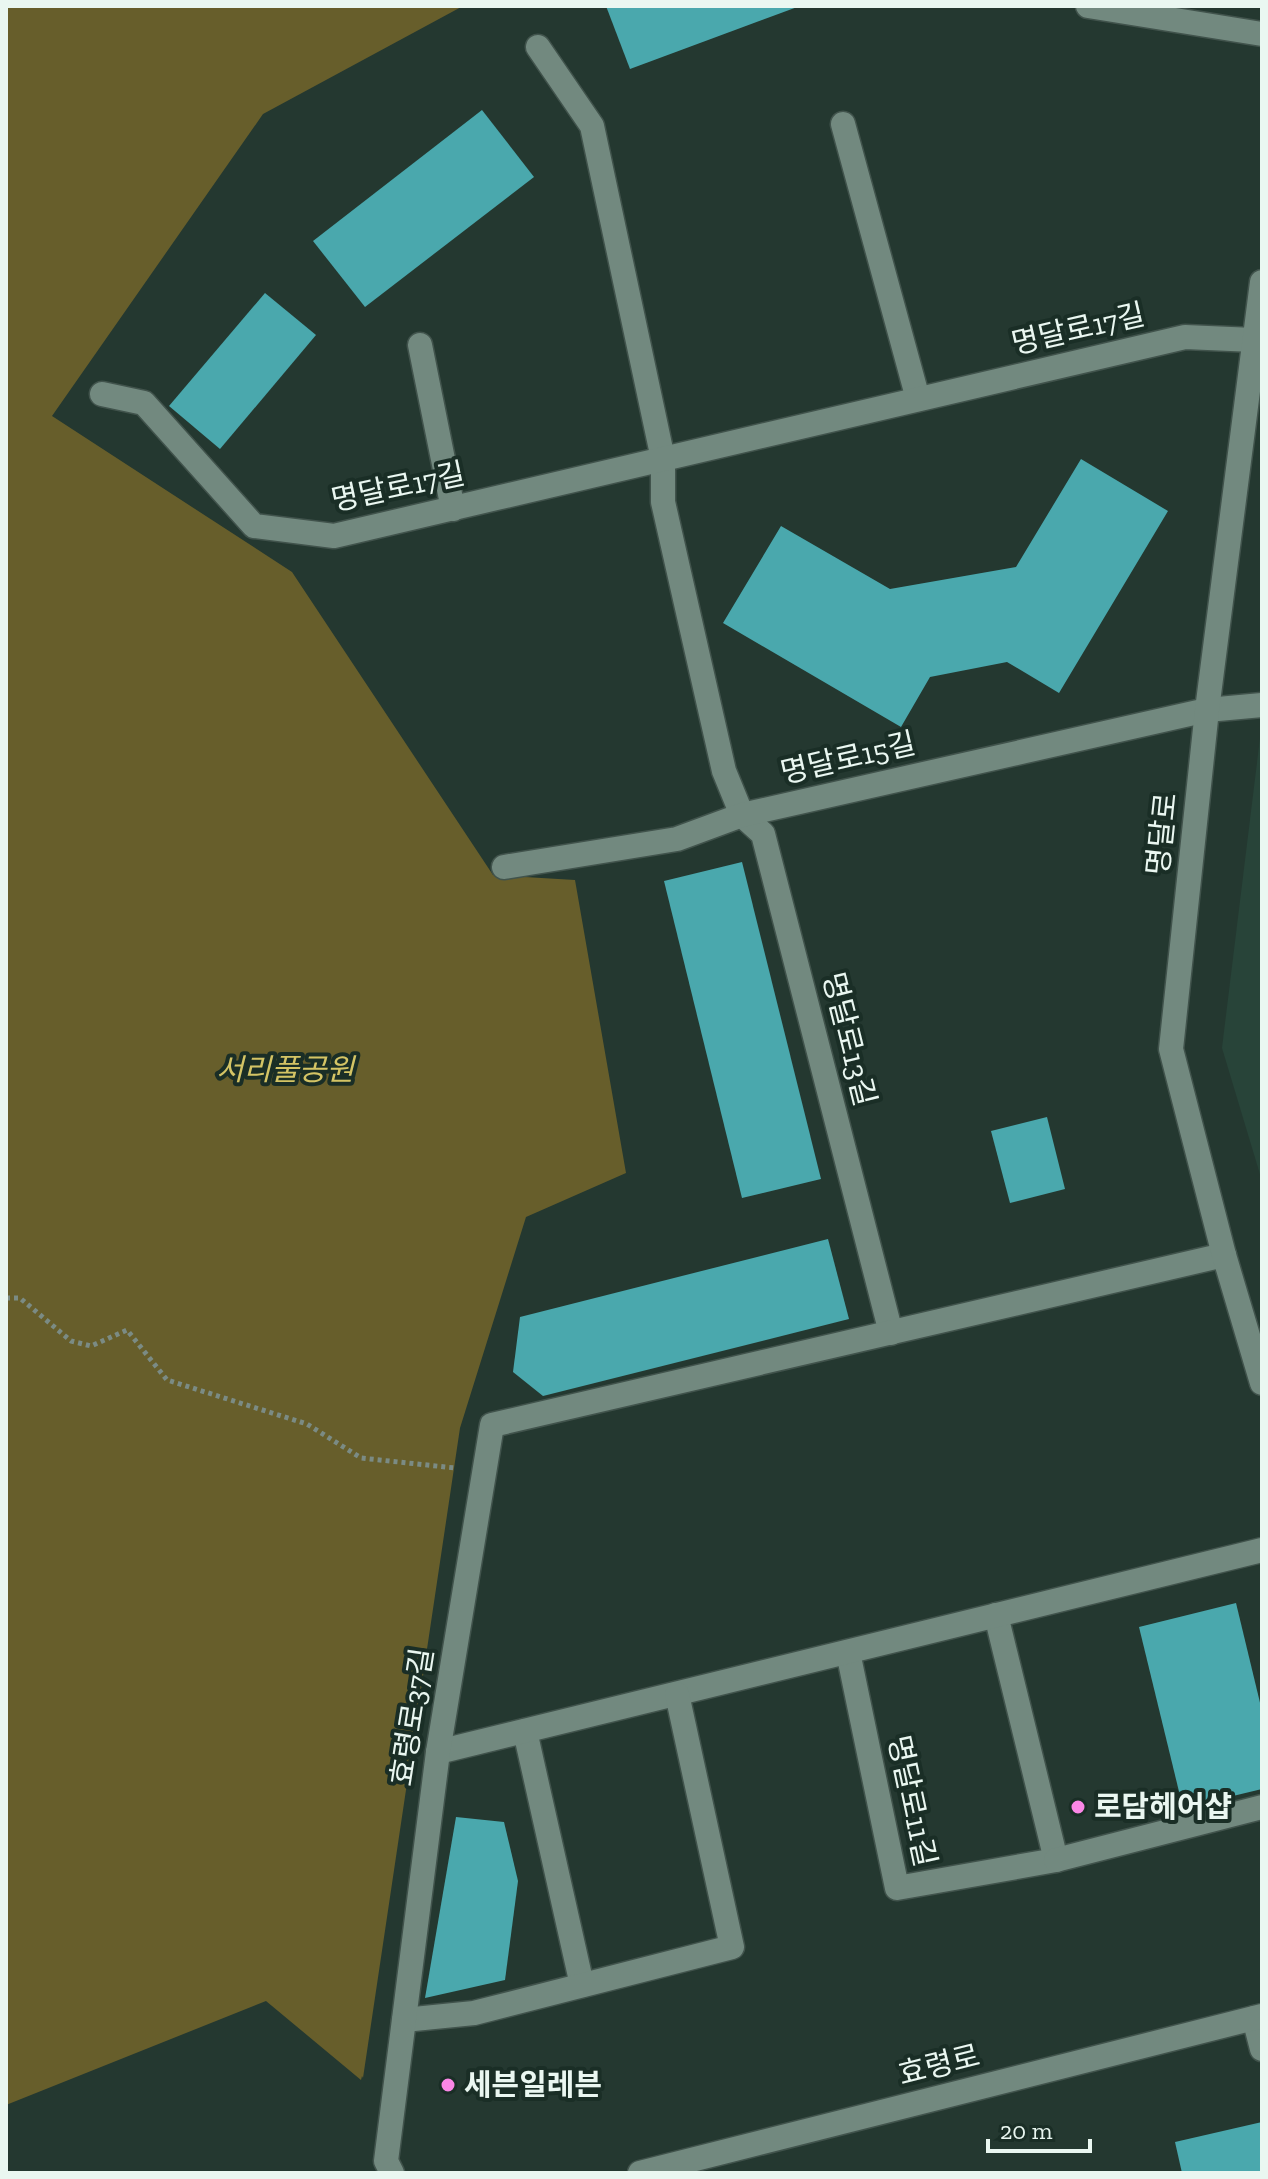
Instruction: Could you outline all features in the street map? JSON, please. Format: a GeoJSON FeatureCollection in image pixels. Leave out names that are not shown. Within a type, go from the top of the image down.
{"type":"FeatureCollection","features":[{"type":"Feature","properties":{"kind":"street"},"geometry":{"type":"LineString","coordinates":[[1088,6],[1262,34]]}},
{"type":"Feature","properties":{"kind":"street"},"geometry":{"type":"LineString","coordinates":[[538,47],[592,126],[663,459]]}},
{"type":"Feature","properties":{"kind":"street"},"geometry":{"type":"LineString","coordinates":[[843,124],[918,399]]}},
{"type":"Feature","properties":{"kind":"street","name":"명달로"},"geometry":{"type":"LineString","coordinates":[[1262,282],[1207,710],[1171,1049],[1224,1255],[1262,1383]]}},
{"type":"Feature","properties":{"kind":"street","name":"명달로17길"},"geometry":{"type":"LineString","coordinates":[[102,394],[144,403],[254,526],[334,536],[1185,337],[1254,340]]}},
{"type":"Feature","properties":{"kind":"street"},"geometry":{"type":"LineString","coordinates":[[420,345],[453,509]]}},
{"type":"Feature","properties":{"kind":"street","name":"명달로13길"},"geometry":{"type":"LineString","coordinates":[[663,459],[663,502],[724,771],[742,815],[763,834],[891,1333]]}},
{"type":"Feature","properties":{"kind":"street","name":"명달로15길"},"geometry":{"type":"LineString","coordinates":[[504,867],[677,839],[742,815],[1207,710],[1262,705]]}},
{"type":"Feature","properties":{"kind":"street"},"geometry":{"type":"LineString","coordinates":[[891,1333],[1224,1255]]}},
{"type":"Feature","properties":{"kind":"street","name":"효령로37길"},"geometry":{"type":"LineString","coordinates":[[392,2173],[386,2161],[438,1752],[492,1425],[891,1333]]}},
{"type":"Feature","properties":{"kind":"street"},"geometry":{"type":"LineString","coordinates":[[438,1752],[1262,1550]]}},
{"type":"Feature","properties":{"kind":"street"},"geometry":{"type":"LineString","coordinates":[[996,1615],[1056,1860],[1262,1807]]}},
{"type":"Feature","properties":{"kind":"street","name":"명달로11길"},"geometry":{"type":"LineString","coordinates":[[848,1652],[897,1888],[1056,1860]]}},
{"type":"Feature","properties":{"kind":"street"},"geometry":{"type":"LineString","coordinates":[[404,2020],[474,2013],[732,1947],[677,1694]]}},
{"type":"Feature","properties":{"kind":"street"},"geometry":{"type":"LineString","coordinates":[[525,1731],[582,1985]]}},
{"type":"Feature","properties":{"kind":"street","name":"효령로"},"geometry":{"type":"LineString","coordinates":[[640,2173],[1258,2017],[1262,2049]]}},
{"type":"Feature","properties":{"kind":"path"},"geometry":{"type":"LineString","coordinates":[[6,1298],[20,1298],[71,1341],[91,1346],[127,1330],[167,1380],[307,1424],[361,1458],[484,1470]]}},
{"type":"Feature","properties":{"kind":"shaded area"},"geometry":{"type":"Polygon","coordinates":[[[1262,722],[1262,1181],[1222,1048],[1262,722]]]}},
{"type":"Feature","properties":{"kind":"green space","name":"서리풀공원"},"geometry":{"type":"Polygon","coordinates":[[[6,6],[463,6],[263,114],[52,416],[292,572],[493,875],[575,880],[626,1173],[526,1217],[460,1428],[361,2080],[266,2001],[6,2105],[6,6]]]}},
{"type":"Feature","properties":{"kind":"building"},"geometry":{"type":"Polygon","coordinates":[[[606,6],[800,6],[630,69],[606,6]]]}},
{"type":"Feature","properties":{"kind":"building"},"geometry":{"type":"Polygon","coordinates":[[[482,110],[534,177],[365,307],[313,241],[482,110]]]}},
{"type":"Feature","properties":{"kind":"building"},"geometry":{"type":"Polygon","coordinates":[[[265,293],[316,335],[220,449],[169,406],[265,293]]]}},
{"type":"Feature","properties":{"kind":"building"},"geometry":{"type":"Polygon","coordinates":[[[1081,459],[1168,511],[1059,693],[1007,662],[930,677],[901,727],[723,623],[781,526],[890,589],[1016,567],[1081,459]]]}},
{"type":"Feature","properties":{"kind":"building"},"geometry":{"type":"Polygon","coordinates":[[[742,862],[821,1179],[742,1198],[664,881],[742,862]]]}},
{"type":"Feature","properties":{"kind":"building"},"geometry":{"type":"Polygon","coordinates":[[[1047,1117],[1065,1189],[1010,1203],[991,1131],[1047,1117]]]}},
{"type":"Feature","properties":{"kind":"building"},"geometry":{"type":"Polygon","coordinates":[[[828,1239],[849,1319],[543,1396],[513,1372],[520,1317],[828,1239]]]}},
{"type":"Feature","properties":{"kind":"building"},"geometry":{"type":"Polygon","coordinates":[[[1236,1603],[1262,1711],[1262,1789],[1183,1808],[1139,1627],[1236,1603]]]}},
{"type":"Feature","properties":{"kind":"building"},"geometry":{"type":"Polygon","coordinates":[[[456,1817],[504,1822],[518,1881],[505,1980],[425,1998],[456,1817]]]}},
{"type":"Feature","properties":{"kind":"building"},"geometry":{"type":"Polygon","coordinates":[[[1262,2122],[1262,2173],[1182,2173],[1175,2142],[1262,2122]]]}},
{"type":"Feature","properties":{"kind":"place","name":"로담헤어샵"},"geometry":{"type":"Point","coordinates":[1078,1807]}},
{"type":"Feature","properties":{"kind":"place","name":"세븐일레븐"},"geometry":{"type":"Point","coordinates":[448,2085]}}]}
